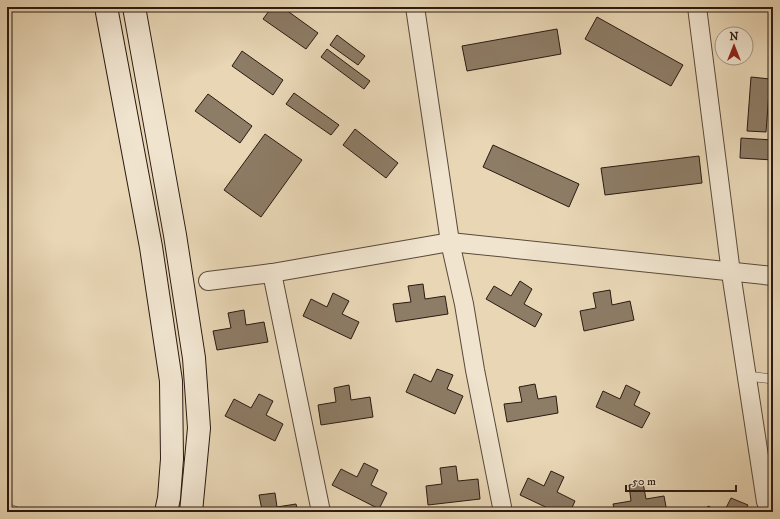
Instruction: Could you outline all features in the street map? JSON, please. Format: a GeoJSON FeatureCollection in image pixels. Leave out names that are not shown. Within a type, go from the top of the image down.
{"type":"FeatureCollection","features":[{"type":"Feature","properties":{"kind":"main road"},"geometry":{"type":"LineString","coordinates":[[106,7],[151,247],[171,381],[172,459],[169,498],[166,512]]}},
{"type":"Feature","properties":{"kind":"main road"},"geometry":{"type":"LineString","coordinates":[[134,7],[175,234],[194,358],[199,428],[191,512]]}},
{"type":"Feature","properties":{"kind":"street"},"geometry":{"type":"LineString","coordinates":[[415,7],[450,242],[464,304],[502,512]]}},
{"type":"Feature","properties":{"kind":"street"},"geometry":{"type":"LineString","coordinates":[[697,7],[731,273],[768,495]]}},
{"type":"Feature","properties":{"kind":"street"},"geometry":{"type":"LineString","coordinates":[[208,281],[272,273],[450,242],[731,273],[773,276]]}},
{"type":"Feature","properties":{"kind":"street"},"geometry":{"type":"LineString","coordinates":[[272,273],[321,512]]}},
{"type":"Feature","properties":{"kind":"lane"},"geometry":{"type":"LineString","coordinates":[[747,376],[773,379]]}},
{"type":"Feature","properties":{"kind":"lane"},"geometry":{"type":"LineString","coordinates":[[7,508],[17,512]]}},
{"type":"Feature","properties":{"kind":"building"},"geometry":{"type":"Polygon","coordinates":[[[272,7],[282,7],[318,33],[306,49],[263,19],[272,7]]]}},
{"type":"Feature","properties":{"kind":"building"},"geometry":{"type":"Polygon","coordinates":[[[597,17],[683,65],[671,86],[585,39],[597,17]]]}},
{"type":"Feature","properties":{"kind":"building"},"geometry":{"type":"Polygon","coordinates":[[[557,29],[561,54],[467,71],[462,46],[557,29]]]}},
{"type":"Feature","properties":{"kind":"building"},"geometry":{"type":"Polygon","coordinates":[[[337,35],[365,56],[358,65],[330,45],[337,35]]]}},
{"type":"Feature","properties":{"kind":"building"},"geometry":{"type":"Polygon","coordinates":[[[327,49],[370,81],[364,89],[321,57],[327,49]]]}},
{"type":"Feature","properties":{"kind":"building"},"geometry":{"type":"Polygon","coordinates":[[[242,51],[283,80],[273,95],[232,66],[242,51]]]}},
{"type":"Feature","properties":{"kind":"building"},"geometry":{"type":"Polygon","coordinates":[[[751,77],[770,79],[766,132],[747,131],[751,77]]]}},
{"type":"Feature","properties":{"kind":"building"},"geometry":{"type":"Polygon","coordinates":[[[294,93],[339,125],[331,135],[286,104],[294,93]]]}},
{"type":"Feature","properties":{"kind":"building"},"geometry":{"type":"Polygon","coordinates":[[[208,94],[252,126],[240,143],[195,111],[208,94]]]}},
{"type":"Feature","properties":{"kind":"building"},"geometry":{"type":"Polygon","coordinates":[[[355,129],[398,163],[386,178],[343,145],[355,129]]]}},
{"type":"Feature","properties":{"kind":"building"},"geometry":{"type":"Polygon","coordinates":[[[265,134],[302,160],[261,217],[224,190],[265,134]]]}},
{"type":"Feature","properties":{"kind":"building"},"geometry":{"type":"Polygon","coordinates":[[[741,138],[773,140],[773,160],[740,158],[741,138]]]}},
{"type":"Feature","properties":{"kind":"building"},"geometry":{"type":"Polygon","coordinates":[[[493,145],[579,184],[569,207],[483,167],[493,145]]]}},
{"type":"Feature","properties":{"kind":"building"},"geometry":{"type":"Polygon","coordinates":[[[699,156],[702,183],[605,195],[601,168],[699,156]]]}},
{"type":"Feature","properties":{"kind":"building"},"geometry":{"type":"Polygon","coordinates":[[[520,281],[532,289],[524,304],[542,314],[535,327],[486,299],[494,286],[511,296],[520,281]]]}},
{"type":"Feature","properties":{"kind":"building"},"geometry":{"type":"Polygon","coordinates":[[[423,284],[425,299],[445,296],[448,314],[396,322],[393,304],[411,302],[408,286],[423,284]]]}},
{"type":"Feature","properties":{"kind":"building"},"geometry":{"type":"Polygon","coordinates":[[[610,290],[612,305],[630,301],[634,320],[584,331],[580,311],[596,308],[593,293],[610,290]]]}},
{"type":"Feature","properties":{"kind":"building"},"geometry":{"type":"Polygon","coordinates":[[[333,293],[349,301],[342,314],[359,322],[351,339],[303,316],[311,299],[327,307],[333,293]]]}},
{"type":"Feature","properties":{"kind":"building"},"geometry":{"type":"Polygon","coordinates":[[[244,310],[246,325],[264,322],[268,342],[217,350],[213,331],[231,328],[228,313],[244,310]]]}},
{"type":"Feature","properties":{"kind":"building"},"geometry":{"type":"Polygon","coordinates":[[[437,369],[453,375],[447,389],[463,396],[455,414],[406,392],[414,374],[431,382],[437,369]]]}},
{"type":"Feature","properties":{"kind":"building"},"geometry":{"type":"Polygon","coordinates":[[[535,384],[538,399],[556,396],[558,413],[507,422],[504,404],[522,402],[519,387],[535,384]]]}},
{"type":"Feature","properties":{"kind":"building"},"geometry":{"type":"Polygon","coordinates":[[[349,385],[351,400],[370,397],[373,417],[321,425],[318,405],[336,402],[334,388],[349,385]]]}},
{"type":"Feature","properties":{"kind":"building"},"geometry":{"type":"Polygon","coordinates":[[[626,385],[640,392],[634,405],[650,413],[642,428],[596,407],[603,391],[620,399],[626,385]]]}},
{"type":"Feature","properties":{"kind":"building"},"geometry":{"type":"Polygon","coordinates":[[[259,394],[273,401],[266,415],[283,424],[275,441],[225,416],[234,399],[251,408],[259,394]]]}},
{"type":"Feature","properties":{"kind":"building"},"geometry":{"type":"Polygon","coordinates":[[[364,463],[378,470],[371,485],[387,493],[379,509],[332,485],[341,469],[357,477],[364,463]]]}},
{"type":"Feature","properties":{"kind":"building"},"geometry":{"type":"Polygon","coordinates":[[[456,466],[458,481],[478,479],[480,499],[428,505],[426,486],[442,484],[440,468],[456,466]]]}},
{"type":"Feature","properties":{"kind":"building"},"geometry":{"type":"Polygon","coordinates":[[[551,471],[564,477],[557,492],[575,501],[570,512],[556,512],[520,495],[528,478],[544,486],[551,471]]]}},
{"type":"Feature","properties":{"kind":"building"},"geometry":{"type":"Polygon","coordinates":[[[643,483],[646,499],[664,496],[667,512],[615,512],[613,504],[631,501],[629,485],[643,483]]]}},
{"type":"Feature","properties":{"kind":"building"},"geometry":{"type":"Polygon","coordinates":[[[275,493],[277,507],[296,504],[298,512],[251,512],[262,510],[259,495],[275,493]]]}},
{"type":"Feature","properties":{"kind":"building"},"geometry":{"type":"Polygon","coordinates":[[[731,498],[748,505],[744,512],[724,512],[731,498]]]}},
{"type":"Feature","properties":{"kind":"building"},"geometry":{"type":"Polygon","coordinates":[[[708,506],[720,512],[705,512],[708,506]]]}}]}
